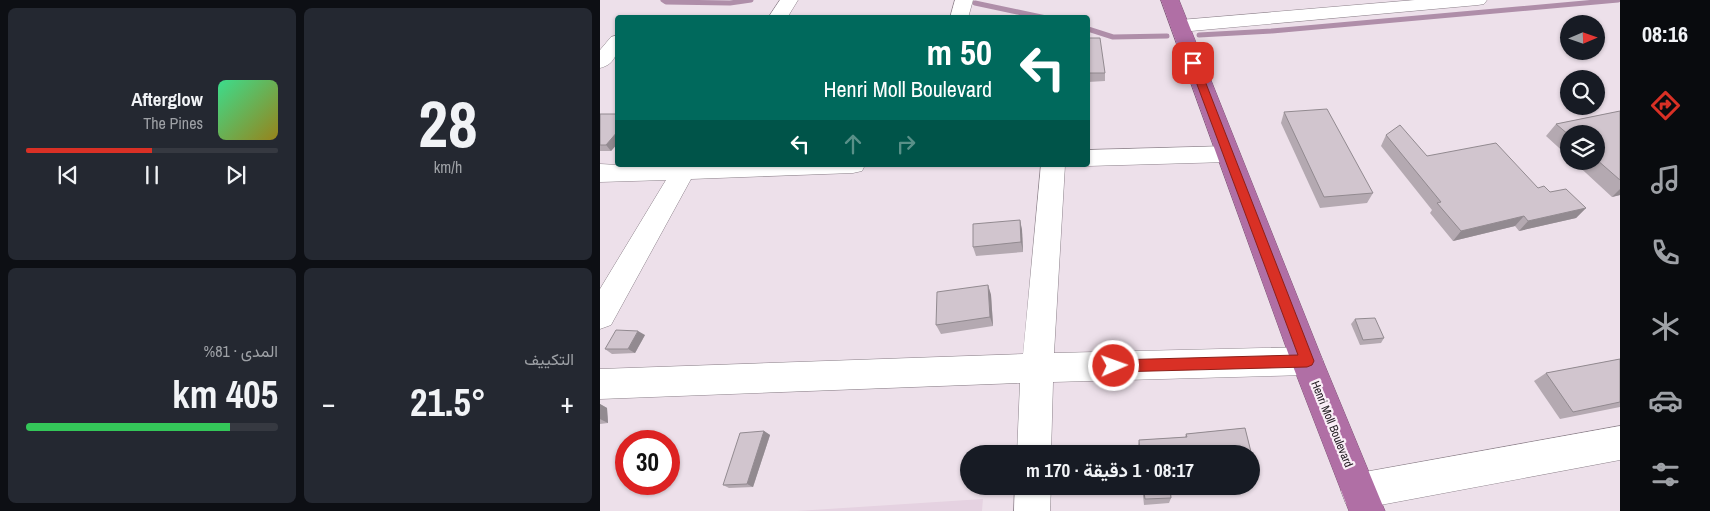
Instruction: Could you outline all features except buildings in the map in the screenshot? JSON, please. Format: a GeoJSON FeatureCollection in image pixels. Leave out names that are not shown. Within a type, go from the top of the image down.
{"type":"FeatureCollection","features":[{"type":"Feature","properties":{"kind":"highway","name":"Henri Moll Boulevard"},"geometry":{"type":"LineString","coordinates":[[1170,0],[1307,361],[1363,501]]}},
{"type":"Feature","properties":{"kind":"street"},"geometry":{"type":"LineString","coordinates":[[779,15],[788,0]]}},
{"type":"Feature","properties":{"kind":"street"},"geometry":{"type":"LineString","coordinates":[[960,15],[964,0]]}},
{"type":"Feature","properties":{"kind":"street"},"geometry":{"type":"LineString","coordinates":[[1180,26],[1478,0]]}},
{"type":"Feature","properties":{"kind":"street"},"geometry":{"type":"LineString","coordinates":[[600,31],[615,31]]}},
{"type":"Feature","properties":{"kind":"street"},"geometry":{"type":"LineString","coordinates":[[600,62],[615,44]]}},
{"type":"Feature","properties":{"kind":"street"},"geometry":{"type":"LineString","coordinates":[[1090,158],[1228,154]]}},
{"type":"Feature","properties":{"kind":"street"},"geometry":{"type":"LineString","coordinates":[[600,173],[741,167]]}},
{"type":"Feature","properties":{"kind":"street"},"geometry":{"type":"LineString","coordinates":[[1034,445],[1037,368],[1053,167]]}},
{"type":"Feature","properties":{"kind":"street"},"geometry":{"type":"LineString","coordinates":[[600,316],[685,168]]}},
{"type":"Feature","properties":{"kind":"street"},"geometry":{"type":"LineString","coordinates":[[600,384],[1037,368],[1307,361]]}},
{"type":"Feature","properties":{"kind":"street"},"geometry":{"type":"LineString","coordinates":[[1363,501],[1620,443]]}},
{"type":"Feature","properties":{"kind":"street"},"geometry":{"type":"LineString","coordinates":[[1032,511],[1033,495]]}},
{"type":"Feature","properties":{"kind":"shaded area"},"geometry":{"type":"Polygon","coordinates":[[[983,499],[982,511],[797,511],[983,499]]]}},
{"type":"Feature","properties":{"kind":"waterway"},"geometry":{"type":"LineString","coordinates":[[663,0],[666,2],[730,3],[751,0]]}},
{"type":"Feature","properties":{"kind":"waterway"},"geometry":{"type":"LineString","coordinates":[[1199,35],[1272,31],[1618,0]]}},
{"type":"Feature","properties":{"kind":"waterway"},"geometry":{"type":"LineString","coordinates":[[975,3],[1032,15]]}},
{"type":"Feature","properties":{"kind":"waterway"},"geometry":{"type":"LineString","coordinates":[[1090,30],[1113,37],[1167,36]]}},
{"type":"Feature","properties":{"kind":"route"},"geometry":{"type":"LineString","coordinates":[[1114,366],[1307,361],[1193,63]]}}]}
